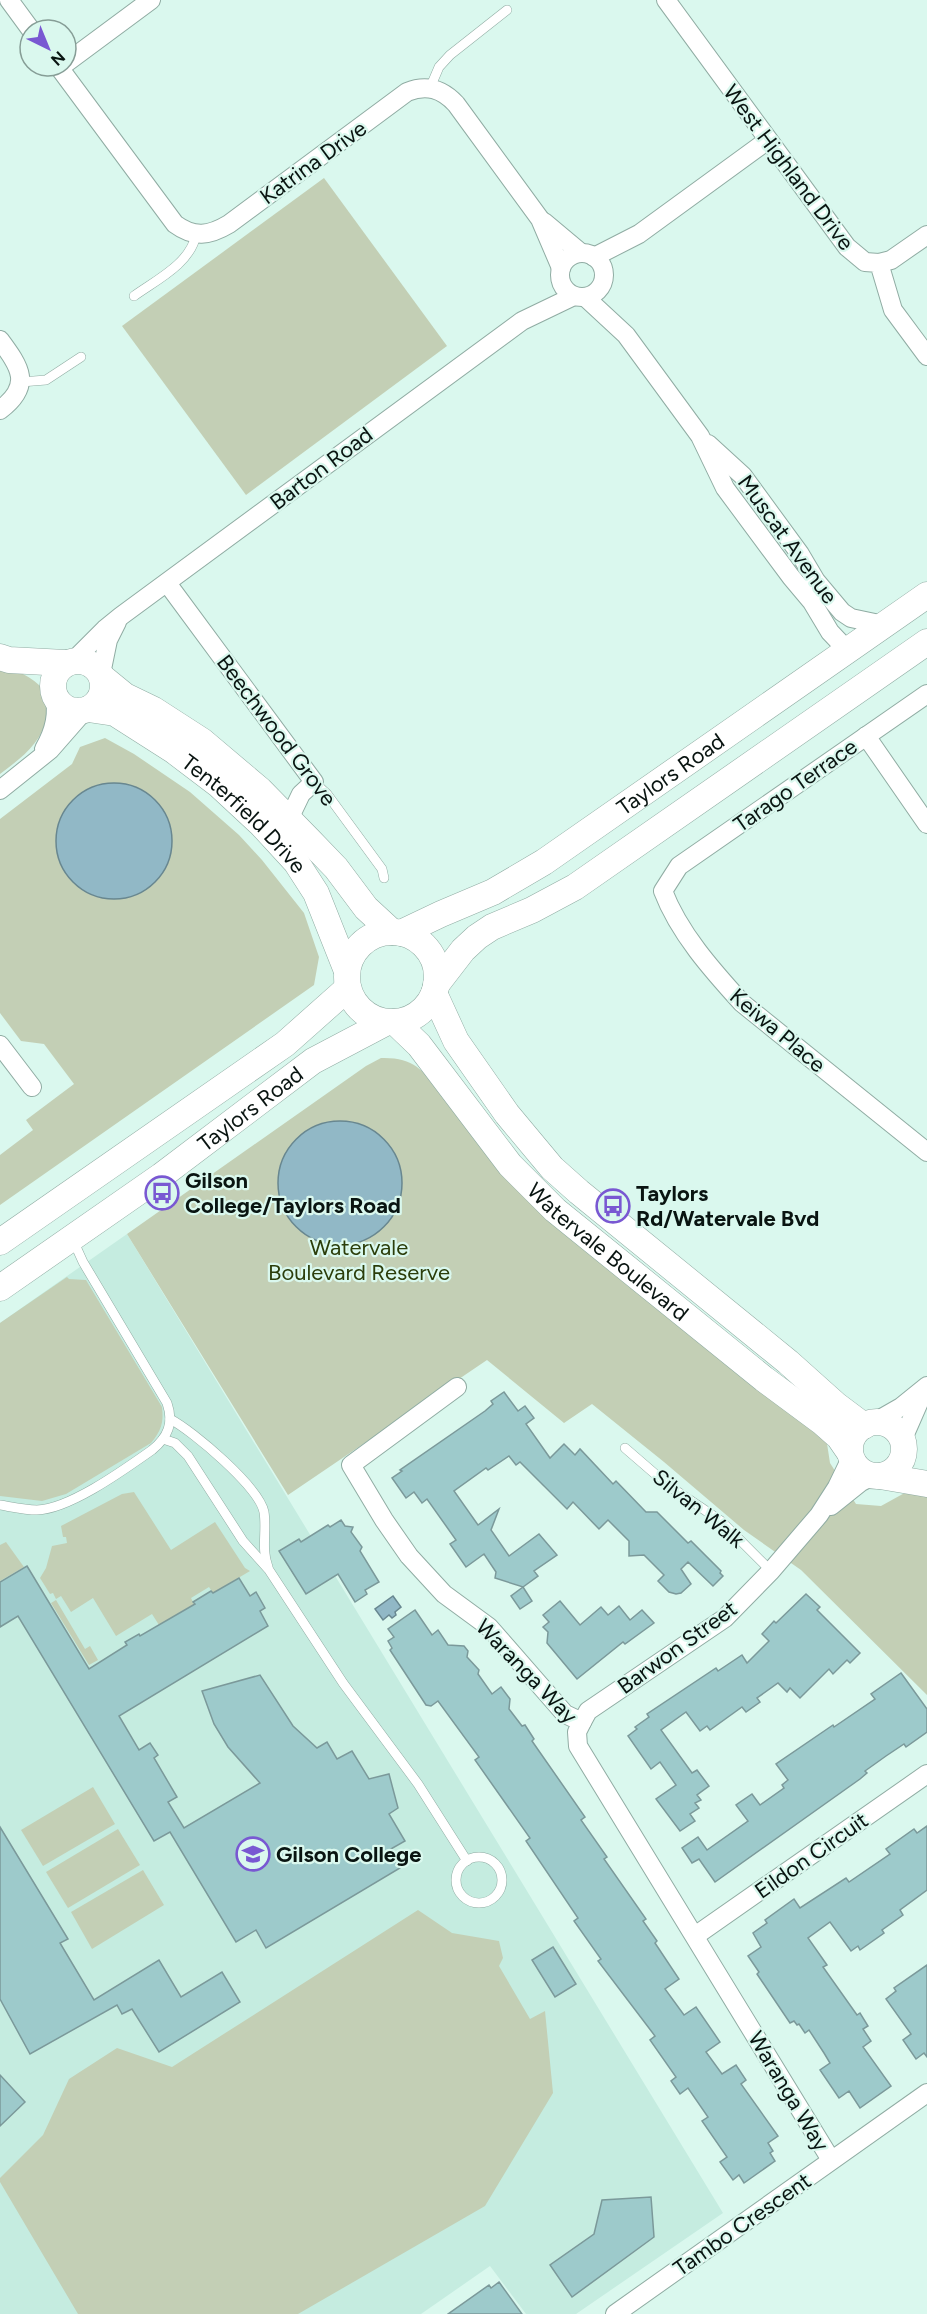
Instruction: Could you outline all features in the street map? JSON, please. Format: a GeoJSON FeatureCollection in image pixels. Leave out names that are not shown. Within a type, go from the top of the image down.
{"type":"FeatureCollection","features":[{"type":"Feature","properties":{"kind":"main road","name":"Taylors Road"},"geometry":{"type":"LineString","coordinates":[[396,933],[516,880],[927,595]]}},
{"type":"Feature","properties":{"kind":"main road","name":"Taylors Road"},"geometry":{"type":"LineString","coordinates":[[435,989],[463,950],[477,937],[492,927],[532,910],[575,887],[927,641]]}},
{"type":"Feature","properties":{"kind":"main road"},"geometry":{"type":"LineString","coordinates":[[848,651],[869,658],[878,657],[927,641]]}},
{"type":"Feature","properties":{"kind":"main road"},"geometry":{"type":"LineString","coordinates":[[4,659],[90,663],[102,676],[103,693],[95,705],[87,710],[70,710],[64,707],[54,693],[4,659]]}},
{"type":"Feature","properties":{"kind":"main road"},"geometry":{"type":"LineString","coordinates":[[54,693],[55,675],[69,662]]}},
{"type":"Feature","properties":{"kind":"main road","name":"Tenterfield Drive"},"geometry":{"type":"LineString","coordinates":[[102,676],[125,696],[154,710],[202,741],[260,790],[336,868],[371,913],[396,933]]}},
{"type":"Feature","properties":{"kind":"main road","name":"Tenterfield Drive"},"geometry":{"type":"LineString","coordinates":[[87,710],[115,713],[173,750],[241,804],[279,842],[296,862],[316,893],[348,980]]}},
{"type":"Feature","properties":{"kind":"main road"},"geometry":{"type":"LineString","coordinates":[[396,933],[414,938],[429,952],[436,972],[435,989],[423,1010],[415,1016],[391,1022],[374,1018],[362,1011],[354,1001],[348,980],[351,959],[358,948],[373,937],[396,933]]}},
{"type":"Feature","properties":{"kind":"main road","name":"Taylors Road"},"geometry":{"type":"LineString","coordinates":[[0,1243],[285,1044],[348,980]]}},
{"type":"Feature","properties":{"kind":"main road","name":"Watervale Boulevard"},"geometry":{"type":"LineString","coordinates":[[435,989],[456,1041],[507,1114],[552,1168],[788,1362],[836,1406],[869,1424]]}},
{"type":"Feature","properties":{"kind":"main road","name":"Taylors Road"},"geometry":{"type":"LineString","coordinates":[[0,1288],[160,1176],[313,1061],[391,1022]]}},
{"type":"Feature","properties":{"kind":"main road","name":"Watervale Boulevard"},"geometry":{"type":"LineString","coordinates":[[391,1022],[419,1045],[486,1136],[532,1189],[764,1378],[832,1430],[850,1456]]}},
{"type":"Feature","properties":{"kind":"main road"},"geometry":{"type":"LineString","coordinates":[[0,1243],[46,1225],[66,1230],[72,1238]]}},
{"type":"Feature","properties":{"kind":"main road"},"geometry":{"type":"LineString","coordinates":[[927,1469],[903,1444],[891,1427],[883,1423],[869,1424],[853,1437],[850,1456],[860,1470],[877,1476],[927,1484]]}},
{"type":"Feature","properties":{"kind":"main road"},"geometry":{"type":"LineString","coordinates":[[877,1476],[888,1474],[900,1463],[903,1444]]}},
{"type":"Feature","properties":{"kind":"street"},"geometry":{"type":"LineString","coordinates":[[9,0],[22,18]]}},
{"type":"Feature","properties":{"kind":"street"},"geometry":{"type":"LineString","coordinates":[[78,54],[151,0]]}},
{"type":"Feature","properties":{"kind":"street","name":"West Highland Drive"},"geometry":{"type":"LineString","coordinates":[[666,0],[847,247],[865,262],[879,263],[893,310],[927,356]]}},
{"type":"Feature","properties":{"kind":"street"},"geometry":{"type":"LineString","coordinates":[[70,78],[175,224],[184,231],[196,235]]}},
{"type":"Feature","properties":{"kind":"street","name":"Katrina Drive"},"geometry":{"type":"LineString","coordinates":[[196,235],[216,231],[229,224],[407,92],[419,87],[430,88]]}},
{"type":"Feature","properties":{"kind":"street"},"geometry":{"type":"LineString","coordinates":[[430,88],[448,95],[456,104],[540,219],[568,292],[580,296],[598,290],[603,279],[639,234]]}},
{"type":"Feature","properties":{"kind":"street"},"geometry":{"type":"LineString","coordinates":[[561,274],[569,257],[587,255],[639,234],[768,140]]}},
{"type":"Feature","properties":{"kind":"street"},"geometry":{"type":"LineString","coordinates":[[540,219],[587,255],[599,261],[603,279]]}},
{"type":"Feature","properties":{"kind":"street"},"geometry":{"type":"LineString","coordinates":[[879,263],[891,260],[927,235]]}},
{"type":"Feature","properties":{"kind":"street","name":"Barton Road"},"geometry":{"type":"LineString","coordinates":[[522,321],[561,274]]}},
{"type":"Feature","properties":{"kind":"street","name":"Muscat Avenue"},"geometry":{"type":"LineString","coordinates":[[603,279],[626,335]]}},
{"type":"Feature","properties":{"kind":"street","name":"Barton Road"},"geometry":{"type":"LineString","coordinates":[[69,662],[121,616],[452,371],[522,321],[580,296]]}},
{"type":"Feature","properties":{"kind":"street","name":"Muscat Avenue"},"geometry":{"type":"LineString","coordinates":[[580,296],[626,335],[700,436],[725,488],[812,602],[830,632],[848,651]]}},
{"type":"Feature","properties":{"kind":"street"},"geometry":{"type":"LineString","coordinates":[[0,340],[18,367],[21,382],[16,394],[0,410]]}},
{"type":"Feature","properties":{"kind":"street","name":"Muscat Avenue"},"geometry":{"type":"LineString","coordinates":[[700,436],[743,476],[800,554],[816,581],[842,612],[851,618],[884,625]]}},
{"type":"Feature","properties":{"kind":"street","name":"Beechwood Grove"},"geometry":{"type":"LineString","coordinates":[[167,583],[314,782]]}},
{"type":"Feature","properties":{"kind":"street","name":"Barton Road"},"geometry":{"type":"LineString","coordinates":[[102,676],[111,631],[121,616]]}},
{"type":"Feature","properties":{"kind":"street"},"geometry":{"type":"LineString","coordinates":[[35,763],[53,732],[57,706],[54,693]]}},
{"type":"Feature","properties":{"kind":"street","name":"Tarago Terrace"},"geometry":{"type":"LineString","coordinates":[[668,881],[679,866],[927,694]]}},
{"type":"Feature","properties":{"kind":"street"},"geometry":{"type":"LineString","coordinates":[[0,790],[50,750],[87,710]]}},
{"type":"Feature","properties":{"kind":"street"},"geometry":{"type":"LineString","coordinates":[[866,736],[927,824]]}},
{"type":"Feature","properties":{"kind":"street","name":"Tenterfield Drive"},"geometry":{"type":"LineString","coordinates":[[289,819],[301,794],[314,782]]}},
{"type":"Feature","properties":{"kind":"street","name":"Keiwa Place"},"geometry":{"type":"LineString","coordinates":[[668,881],[663,891],[670,908],[719,978],[742,1003],[927,1152]]}},
{"type":"Feature","properties":{"kind":"street"},"geometry":{"type":"LineString","coordinates":[[0,1045],[32,1087]]}},
{"type":"Feature","properties":{"kind":"street"},"geometry":{"type":"LineString","coordinates":[[869,1424],[901,1407],[927,1386]]}},
{"type":"Feature","properties":{"kind":"street"},"geometry":{"type":"LineString","coordinates":[[903,1444],[914,1411],[927,1386]]}},
{"type":"Feature","properties":{"kind":"street","name":"Waranga Way"},"geometry":{"type":"LineString","coordinates":[[457,1387],[351,1465],[409,1556],[444,1594],[489,1627],[565,1714],[582,1722],[577,1732],[578,1746],[831,2160]]}},
{"type":"Feature","properties":{"kind":"street","name":"Barwon Street"},"geometry":{"type":"LineString","coordinates":[[582,1722],[588,1711],[725,1618],[819,1515],[837,1487],[850,1456]]}},
{"type":"Feature","properties":{"kind":"street","name":"Barwon Street"},"geometry":{"type":"LineString","coordinates":[[819,1515],[861,1482],[877,1476]]}},
{"type":"Feature","properties":{"kind":"street","name":"Eildon Circuit"},"geometry":{"type":"LineString","coordinates":[[695,1936],[927,1774]]}},
{"type":"Feature","properties":{"kind":"street","name":"Tambo Crescent"},"geometry":{"type":"LineString","coordinates":[[615,2314],[927,2093]]}},
{"type":"Feature","properties":{"kind":"lane"},"geometry":{"type":"LineString","coordinates":[[430,88],[440,67],[450,55],[507,10]]}},
{"type":"Feature","properties":{"kind":"lane"},"geometry":{"type":"LineString","coordinates":[[134,296],[187,257],[194,245],[196,235]]}},
{"type":"Feature","properties":{"kind":"lane"},"geometry":{"type":"LineString","coordinates":[[21,382],[46,380],[81,357]]}},
{"type":"Feature","properties":{"kind":"lane","name":"Beechwood Grove"},"geometry":{"type":"LineString","coordinates":[[314,782],[327,794],[382,869],[384,878]]}},
{"type":"Feature","properties":{"kind":"lane"},"geometry":{"type":"LineString","coordinates":[[0,1505],[38,1510],[55,1507],[73,1499],[152,1450],[163,1439],[169,1428],[167,1403],[83,1262],[72,1238]]}},
{"type":"Feature","properties":{"kind":"lane"},"geometry":{"type":"LineString","coordinates":[[170,1419],[186,1427],[244,1482],[261,1502],[265,1519],[265,1560],[269,1570]]}},
{"type":"Feature","properties":{"kind":"lane"},"geometry":{"type":"LineString","coordinates":[[163,1439],[175,1443],[188,1455],[243,1541],[269,1570],[343,1683],[418,1784],[467,1861]]}},
{"type":"Feature","properties":{"kind":"lane","name":"Silvan Walk"},"geometry":{"type":"LineString","coordinates":[[625,1448],[669,1486],[721,1521],[771,1570]]}},
{"type":"Feature","properties":{"kind":"lane"},"geometry":{"type":"LineString","coordinates":[[482,1858],[497,1865],[502,1887],[492,1900],[486,1903],[471,1902],[460,1893],[456,1879],[458,1872],[467,1861],[482,1858]]}},
{"type":"Feature","properties":{"kind":"shaded area","name":"Gilson College"},"geometry":{"type":"Polygon","coordinates":[[[127,1234],[723,2213],[576,2314],[526,2314],[490,2266],[421,2314],[0,2314],[0,1323],[127,1234]]]}},
{"type":"Feature","properties":{"kind":"green space"},"geometry":{"type":"Polygon","coordinates":[[[324,178],[447,346],[246,495],[122,326],[324,178]]]}},
{"type":"Feature","properties":{"kind":"green space"},"geometry":{"type":"Polygon","coordinates":[[[0,663],[24,674],[40,685],[46,693],[49,707],[44,727],[35,743],[0,774],[0,663]]]}},
{"type":"Feature","properties":{"kind":"green space"},"geometry":{"type":"Polygon","coordinates":[[[105,738],[134,754],[190,792],[239,835],[262,860],[304,913],[319,957],[314,985],[0,1205],[0,1155],[33,1130],[26,1120],[74,1084],[44,1044],[21,1041],[0,1013],[0,819],[72,764],[80,747],[105,738]]]}},
{"type":"Feature","properties":{"kind":"green space","name":"Watervale Boulevard Reserve"},"geometry":{"type":"Polygon","coordinates":[[[381,1058],[409,1062],[422,1071],[440,1093],[826,1437],[830,1463],[856,1504],[881,1506],[910,1490],[927,1495],[927,1695],[801,1570],[744,1530],[592,1404],[564,1423],[487,1360],[288,1495],[127,1234],[366,1066],[381,1058]]]}},
{"type":"Feature","properties":{"kind":"green space"},"geometry":{"type":"Polygon","coordinates":[[[67,1277],[86,1280],[162,1407],[161,1426],[151,1443],[66,1494],[42,1501],[0,1496],[0,1323],[67,1277]]]}},
{"type":"Feature","properties":{"kind":"green space"},"geometry":{"type":"Polygon","coordinates":[[[134,1492],[171,1550],[215,1522],[245,1568],[250,1571],[213,1593],[209,1587],[191,1598],[194,1604],[159,1625],[152,1614],[116,1636],[93,1598],[71,1612],[61,1596],[56,1599],[53,1593],[50,1594],[40,1578],[46,1568],[52,1546],[67,1543],[61,1526],[122,1494],[134,1492]]]}},
{"type":"Feature","properties":{"kind":"green space"},"geometry":{"type":"Polygon","coordinates":[[[6,1542],[24,1567],[0,1581],[0,1545],[6,1542]]]}},
{"type":"Feature","properties":{"kind":"green space"},"geometry":{"type":"Polygon","coordinates":[[[56,1600],[85,1649],[90,1646],[98,1660],[89,1665],[51,1603],[56,1600]]]}},
{"type":"Feature","properties":{"kind":"green space"},"geometry":{"type":"Polygon","coordinates":[[[93,1787],[115,1824],[43,1866],[21,1830],[93,1787]]]}},
{"type":"Feature","properties":{"kind":"green space"},"geometry":{"type":"Polygon","coordinates":[[[118,1829],[140,1865],[68,1908],[46,1872],[118,1829]]]}},
{"type":"Feature","properties":{"kind":"green space"},"geometry":{"type":"Polygon","coordinates":[[[143,1870],[164,1905],[92,1949],[71,1912],[143,1870]]]}},
{"type":"Feature","properties":{"kind":"green space"},"geometry":{"type":"Polygon","coordinates":[[[418,1910],[452,1933],[499,1941],[503,1958],[499,1966],[530,2019],[545,2011],[553,2093],[485,2206],[298,2314],[78,2314],[0,2182],[0,2178],[43,2135],[69,2079],[117,2048],[172,2067],[418,1910]]]}},
{"type":"Feature","properties":{"kind":"water"},"geometry":{"type":"Polygon","coordinates":[[[114,783],[136,788],[155,800],[167,819],[172,841],[167,863],[155,882],[136,894],[114,899],[92,894],[73,882],[61,863],[56,841],[61,819],[73,800],[92,788],[114,783]]]}},
{"type":"Feature","properties":{"kind":"water"},"geometry":{"type":"Polygon","coordinates":[[[340,1121],[364,1126],[375,1131],[384,1139],[392,1148],[397,1159],[402,1183],[397,1207],[392,1218],[384,1227],[375,1235],[364,1240],[340,1245],[316,1240],[305,1235],[296,1227],[288,1218],[283,1207],[278,1183],[283,1159],[288,1148],[296,1139],[305,1131],[316,1126],[340,1121]]]}},
{"type":"Feature","properties":{"kind":"water"},"geometry":{"type":"Polygon","coordinates":[[[393,1596],[401,1607],[392,1618],[389,1615],[383,1620],[375,1609],[393,1596]]]}},
{"type":"Feature","properties":{"kind":"building"},"geometry":{"type":"Polygon","coordinates":[[[504,1392],[518,1411],[525,1406],[534,1418],[526,1424],[550,1458],[564,1444],[575,1455],[580,1449],[613,1484],[616,1481],[646,1512],[657,1512],[688,1543],[691,1541],[721,1571],[723,1576],[713,1586],[688,1562],[681,1569],[691,1584],[681,1593],[669,1592],[658,1581],[664,1575],[644,1555],[629,1556],[629,1541],[608,1520],[599,1529],[573,1502],[567,1509],[520,1462],[516,1465],[509,1456],[488,1470],[486,1468],[454,1491],[478,1525],[499,1509],[491,1530],[509,1556],[539,1534],[557,1555],[534,1571],[538,1576],[523,1587],[495,1578],[496,1572],[484,1554],[466,1567],[450,1544],[456,1540],[427,1499],[422,1503],[414,1492],[406,1498],[392,1478],[402,1471],[400,1470],[485,1411],[493,1404],[491,1401],[504,1392]]]}},
{"type":"Feature","properties":{"kind":"building"},"geometry":{"type":"Polygon","coordinates":[[[341,1520],[345,1526],[353,1527],[351,1532],[362,1547],[360,1551],[379,1582],[365,1590],[367,1594],[355,1602],[338,1574],[306,1594],[279,1551],[341,1520]]]}},
{"type":"Feature","properties":{"kind":"building"},"geometry":{"type":"Polygon","coordinates":[[[27,1566],[89,1669],[127,1645],[125,1642],[139,1634],[140,1636],[195,1604],[193,1602],[211,1591],[213,1593],[239,1578],[250,1596],[256,1592],[265,1608],[260,1611],[268,1626],[119,1716],[139,1750],[150,1743],[158,1755],[154,1758],[177,1797],[168,1802],[184,1828],[260,1783],[228,1747],[214,1724],[202,1691],[260,1675],[293,1726],[317,1748],[327,1742],[337,1759],[352,1751],[369,1779],[389,1774],[398,1808],[389,1814],[405,1841],[389,1850],[400,1868],[266,1948],[256,1930],[236,1942],[170,1832],[154,1841],[18,1616],[0,1627],[0,1582],[27,1566]]]}},
{"type":"Feature","properties":{"kind":"building"},"geometry":{"type":"Polygon","coordinates":[[[523,1587],[532,1601],[520,1609],[511,1596],[523,1587]]]}},
{"type":"Feature","properties":{"kind":"building"},"geometry":{"type":"Polygon","coordinates":[[[806,1594],[820,1607],[817,1610],[860,1653],[850,1663],[847,1660],[833,1674],[829,1669],[800,1698],[790,1688],[787,1692],[778,1683],[757,1698],[760,1702],[746,1712],[742,1707],[710,1730],[707,1726],[700,1731],[686,1712],[661,1730],[692,1773],[697,1770],[709,1786],[697,1795],[701,1800],[695,1803],[699,1808],[690,1814],[695,1821],[680,1831],[656,1799],[676,1785],[660,1762],[651,1769],[628,1736],[637,1729],[635,1727],[649,1717],[647,1714],[716,1668],[718,1671],[742,1655],[747,1663],[769,1641],[762,1634],[806,1594]]]}},
{"type":"Feature","properties":{"kind":"building"},"geometry":{"type":"Polygon","coordinates":[[[560,1601],[580,1625],[601,1607],[608,1615],[619,1606],[630,1620],[642,1610],[654,1623],[625,1644],[623,1642],[577,1679],[547,1643],[548,1632],[543,1627],[549,1622],[543,1615],[560,1601]]]}},
{"type":"Feature","properties":{"kind":"building"},"geometry":{"type":"Polygon","coordinates":[[[415,1610],[432,1635],[438,1630],[448,1645],[464,1646],[468,1651],[467,1657],[479,1670],[478,1674],[492,1694],[501,1687],[510,1699],[509,1709],[522,1726],[525,1725],[534,1739],[532,1741],[585,1817],[581,1820],[607,1857],[604,1859],[646,1919],[643,1921],[657,1941],[655,1943],[679,1979],[665,1989],[684,2015],[696,2007],[720,2042],[706,2052],[722,2074],[736,2065],[746,2080],[741,2084],[778,2136],[768,2143],[775,2161],[744,2183],[739,2175],[733,2180],[720,2162],[727,2157],[702,2121],[708,2117],[688,2088],[680,2094],[671,2081],[676,2077],[650,2040],[655,2036],[598,1961],[601,1959],[574,1921],[578,1918],[526,1841],[530,1838],[475,1760],[479,1757],[438,1701],[431,1706],[426,1705],[390,1650],[392,1648],[388,1641],[394,1637],[388,1629],[415,1610]]]}},
{"type":"Feature","properties":{"kind":"building"},"geometry":{"type":"Polygon","coordinates":[[[901,1673],[927,1709],[927,1732],[906,1747],[904,1744],[886,1756],[865,1771],[867,1773],[860,1779],[715,1882],[699,1859],[692,1863],[682,1848],[698,1837],[707,1850],[748,1821],[736,1805],[752,1794],[760,1805],[784,1788],[782,1785],[788,1780],[776,1764],[875,1699],[871,1694],[901,1673]]]}},
{"type":"Feature","properties":{"kind":"building"},"geometry":{"type":"Polygon","coordinates":[[[927,1826],[927,1890],[900,1910],[903,1915],[882,1930],[884,1933],[860,1950],[858,1946],[851,1951],[830,1922],[808,1938],[827,1965],[823,1967],[857,2015],[860,2013],[868,2026],[863,2029],[871,2041],[863,2047],[891,2086],[860,2108],[849,2091],[839,2098],[820,2070],[830,2063],[809,2030],[805,2033],[799,2024],[797,2025],[794,2021],[790,2023],[757,1974],[759,1972],[748,1956],[761,1947],[753,1933],[767,1923],[765,1920],[794,1899],[800,1908],[846,1878],[849,1882],[890,1854],[886,1849],[914,1829],[917,1833],[927,1826]]]}},
{"type":"Feature","properties":{"kind":"building"},"geometry":{"type":"Polygon","coordinates":[[[0,1827],[68,1939],[60,1943],[94,2000],[159,1960],[181,1997],[222,1972],[240,2002],[159,2052],[132,2009],[122,2014],[117,2005],[30,2054],[0,1999],[0,1827]]]}},
{"type":"Feature","properties":{"kind":"building"},"geometry":{"type":"Polygon","coordinates":[[[553,1947],[576,1984],[555,1997],[532,1960],[553,1947]]]}},
{"type":"Feature","properties":{"kind":"building"},"geometry":{"type":"Polygon","coordinates":[[[927,1965],[927,2057],[924,2053],[916,2059],[903,2040],[911,2034],[886,1999],[896,1991],[894,1988],[927,1965]]]}},
{"type":"Feature","properties":{"kind":"building"},"geometry":{"type":"Polygon","coordinates":[[[0,2075],[25,2102],[0,2126],[0,2075]]]}},
{"type":"Feature","properties":{"kind":"building"},"geometry":{"type":"Polygon","coordinates":[[[651,2197],[654,2237],[572,2297],[550,2265],[594,2234],[602,2200],[651,2197]]]}},
{"type":"Feature","properties":{"kind":"building"},"geometry":{"type":"Polygon","coordinates":[[[499,2282],[522,2314],[448,2314],[489,2285],[491,2288],[499,2282]]]}},
{"type":"Feature","properties":{"kind":"place","name":"Gilson College/Taylors Road"},"geometry":{"type":"Point","coordinates":[162,1193]}},
{"type":"Feature","properties":{"kind":"place","name":"Taylors Rd/Watervale Bvd"},"geometry":{"type":"Point","coordinates":[613,1206]}},
{"type":"Feature","properties":{"kind":"place","name":"Gilson College"},"geometry":{"type":"Point","coordinates":[253,1854]}}]}
